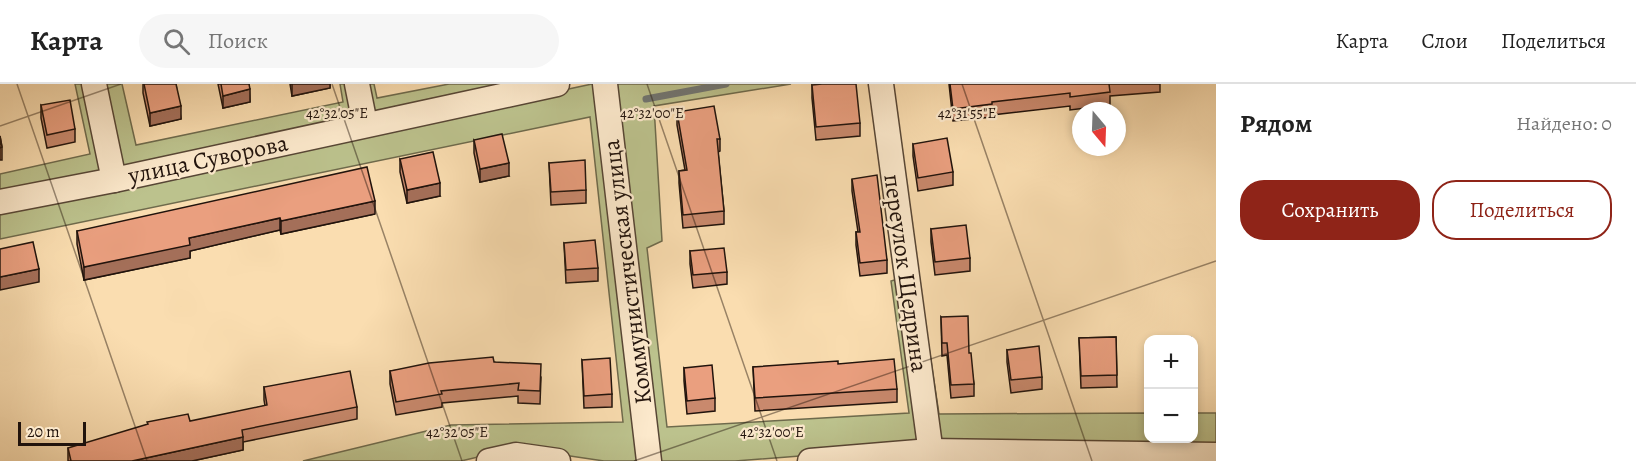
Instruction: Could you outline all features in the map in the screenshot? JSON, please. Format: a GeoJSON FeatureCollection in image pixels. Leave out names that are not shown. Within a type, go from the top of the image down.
{"type":"FeatureCollection","features":[{"type":"Feature","properties":{"kind":"street"},"geometry":{"type":"LineString","coordinates":[[94,84],[114,180]]}},
{"type":"Feature","properties":{"kind":"street"},"geometry":{"type":"LineString","coordinates":[[357,84],[365,124]]}},
{"type":"Feature","properties":{"kind":"street","name":"улица Суворова"},"geometry":{"type":"LineString","coordinates":[[0,202],[114,180],[557,84]]}},
{"type":"Feature","properties":{"kind":"street","name":"Коммунистическая улица"},"geometry":{"type":"LineString","coordinates":[[604,84],[649,461]]}},
{"type":"Feature","properties":{"kind":"street","name":"переулок Щедрина"},"geometry":{"type":"LineString","coordinates":[[881,84],[931,456]]}},
{"type":"Feature","properties":{"kind":"street"},"geometry":{"type":"LineString","coordinates":[[489,461],[516,455],[558,461]]}},
{"type":"Feature","properties":{"kind":"street"},"geometry":{"type":"LineString","coordinates":[[810,461],[931,456],[1216,455]]}},
{"type":"Feature","properties":{"kind":"green space"},"geometry":{"type":"Polygon","coordinates":[[[75,84],[89,84],[108,174],[0,196],[0,174],[90,154],[75,84]]]}},
{"type":"Feature","properties":{"kind":"green space"},"geometry":{"type":"Polygon","coordinates":[[[99,84],[122,84],[136,145],[343,102],[340,84],[353,84],[360,119],[117,172],[99,84]]]}},
{"type":"Feature","properties":{"kind":"green space"},"geometry":{"type":"Polygon","coordinates":[[[361,84],[374,84],[377,98],[449,84],[526,84],[367,117],[361,84]]]}},
{"type":"Feature","properties":{"kind":"green space"},"geometry":{"type":"Polygon","coordinates":[[[599,84],[644,461],[604,461],[516,448],[461,461],[303,461],[451,425],[623,422],[590,117],[0,239],[0,210],[599,84]]]}},
{"type":"Feature","properties":{"kind":"green space"},"geometry":{"type":"Polygon","coordinates":[[[608,84],[791,84],[654,106],[662,241],[647,248],[667,427],[909,413],[891,281],[898,279],[926,446],[735,461],[658,461],[608,84]]]}},
{"type":"Feature","properties":{"kind":"green space"},"geometry":{"type":"Polygon","coordinates":[[[889,84],[939,414],[1144,413],[1144,443],[1198,443],[1198,413],[1216,413],[1216,448],[933,445],[889,84]]]}},
{"type":"Feature","properties":{"kind":"building"},"geometry":{"type":"Polygon","coordinates":[[[144,84],[176,84],[181,106],[150,113],[144,84]]]}},
{"type":"Feature","properties":{"kind":"building"},"geometry":{"type":"Polygon","coordinates":[[[221,84],[249,84],[250,89],[223,96],[221,84]]]}},
{"type":"Feature","properties":{"kind":"building"},"geometry":{"type":"Polygon","coordinates":[[[856,84],[860,123],[816,127],[812,85],[856,84]]]}},
{"type":"Feature","properties":{"kind":"building"},"geometry":{"type":"Polygon","coordinates":[[[950,84],[1109,84],[1110,92],[1070,97],[1070,93],[953,109],[950,84]]]}},
{"type":"Feature","properties":{"kind":"building"},"geometry":{"type":"Polygon","coordinates":[[[70,100],[75,129],[47,135],[41,105],[70,100]]]}},
{"type":"Feature","properties":{"kind":"building"},"geometry":{"type":"Polygon","coordinates":[[[714,106],[720,139],[717,139],[724,211],[683,215],[679,171],[687,170],[677,112],[714,106]]]}},
{"type":"Feature","properties":{"kind":"building"},"geometry":{"type":"Polygon","coordinates":[[[502,134],[509,163],[480,169],[474,140],[502,134]]]}},
{"type":"Feature","properties":{"kind":"building"},"geometry":{"type":"Polygon","coordinates":[[[947,138],[953,172],[918,178],[913,144],[947,138]]]}},
{"type":"Feature","properties":{"kind":"building"},"geometry":{"type":"Polygon","coordinates":[[[433,152],[440,183],[407,190],[400,159],[433,152]]]}},
{"type":"Feature","properties":{"kind":"building"},"geometry":{"type":"Polygon","coordinates":[[[585,160],[586,190],[551,192],[549,163],[585,160]]]}},
{"type":"Feature","properties":{"kind":"building"},"geometry":{"type":"Polygon","coordinates":[[[367,167],[375,201],[281,221],[280,218],[189,238],[190,245],[84,267],[77,231],[367,167]]]}},
{"type":"Feature","properties":{"kind":"building"},"geometry":{"type":"Polygon","coordinates":[[[877,175],[887,260],[860,263],[856,232],[860,232],[852,179],[877,175]]]}},
{"type":"Feature","properties":{"kind":"building"},"geometry":{"type":"Polygon","coordinates":[[[966,225],[970,258],[935,262],[931,229],[966,225]]]}},
{"type":"Feature","properties":{"kind":"building"},"geometry":{"type":"Polygon","coordinates":[[[595,240],[598,268],[566,270],[564,243],[595,240]]]}},
{"type":"Feature","properties":{"kind":"building"},"geometry":{"type":"Polygon","coordinates":[[[33,242],[39,269],[0,277],[0,249],[33,242]]]}},
{"type":"Feature","properties":{"kind":"building"},"geometry":{"type":"Polygon","coordinates":[[[724,248],[727,272],[693,275],[690,251],[724,248]]]}},
{"type":"Feature","properties":{"kind":"building"},"geometry":{"type":"Polygon","coordinates":[[[968,316],[969,353],[971,353],[974,384],[951,385],[947,343],[942,343],[941,317],[968,316]]]}},
{"type":"Feature","properties":{"kind":"building"},"geometry":{"type":"Polygon","coordinates":[[[1116,337],[1117,375],[1081,376],[1079,338],[1116,337]]]}},
{"type":"Feature","properties":{"kind":"building"},"geometry":{"type":"Polygon","coordinates":[[[1039,346],[1042,377],[1011,380],[1007,350],[1039,346]]]}},
{"type":"Feature","properties":{"kind":"building"},"geometry":{"type":"Polygon","coordinates":[[[493,357],[494,362],[541,364],[540,391],[518,390],[519,383],[441,391],[442,394],[396,402],[390,371],[429,363],[493,357]]]}},
{"type":"Feature","properties":{"kind":"building"},"geometry":{"type":"Polygon","coordinates":[[[610,358],[612,394],[584,396],[582,360],[610,358]]]}},
{"type":"Feature","properties":{"kind":"building"},"geometry":{"type":"Polygon","coordinates":[[[894,359],[897,389],[755,398],[753,367],[838,361],[838,364],[894,359]]]}},
{"type":"Feature","properties":{"kind":"building"},"geometry":{"type":"Polygon","coordinates":[[[712,365],[715,398],[687,401],[684,368],[712,365]]]}},
{"type":"Feature","properties":{"kind":"building"},"geometry":{"type":"Polygon","coordinates":[[[350,371],[357,407],[242,430],[243,437],[132,461],[71,461],[68,448],[148,424],[147,422],[188,414],[190,421],[267,405],[264,387],[350,371]]]}},
{"type":"Feature","properties":{"kind":"waterway"},"geometry":{"type":"LineString","coordinates":[[646,99],[726,84]]}}]}
